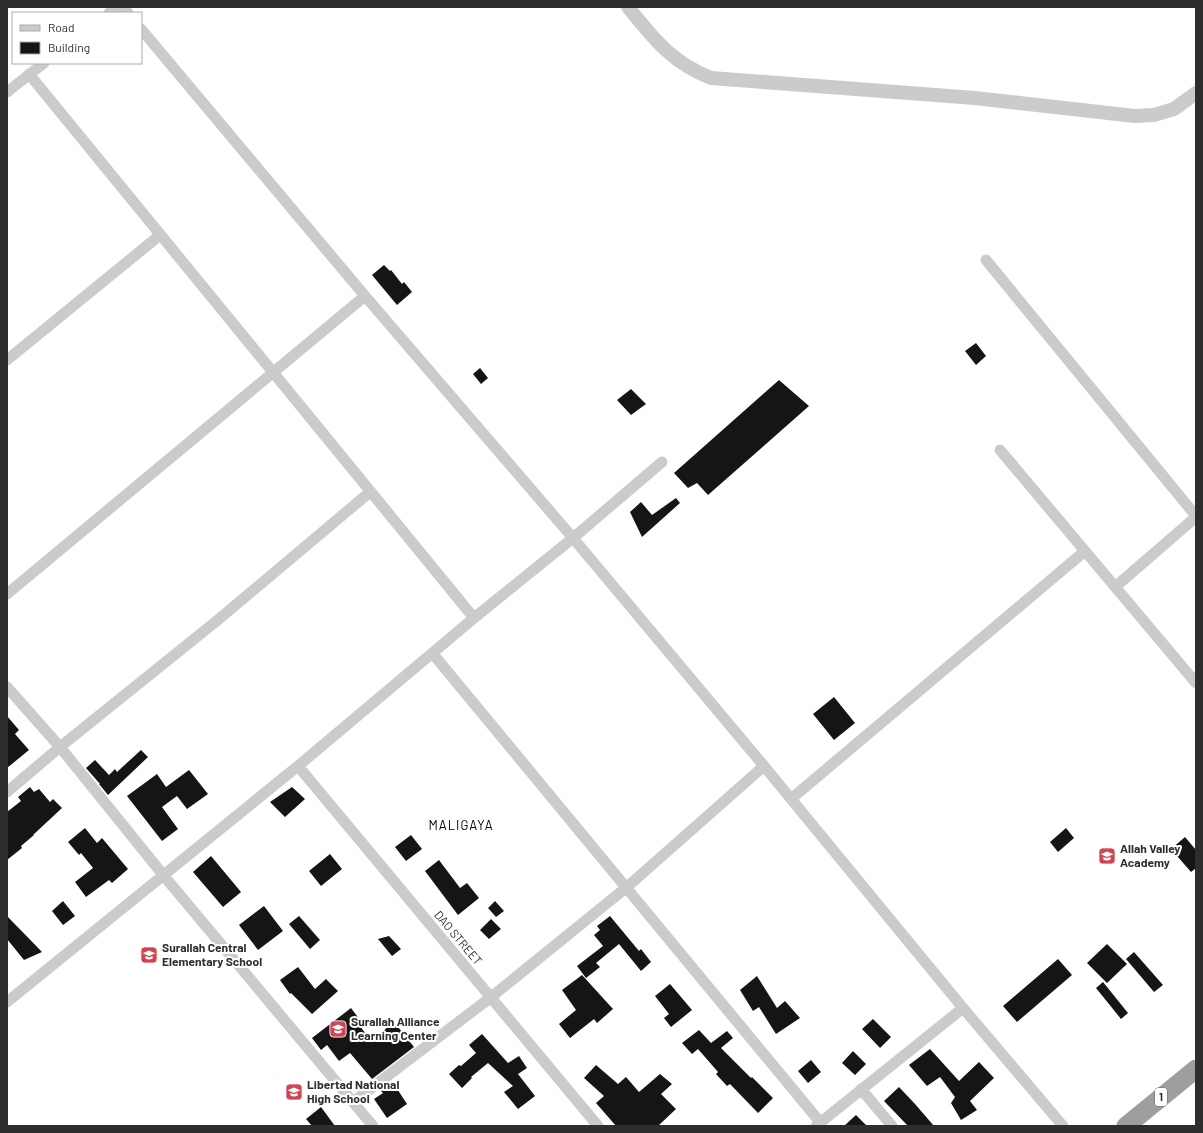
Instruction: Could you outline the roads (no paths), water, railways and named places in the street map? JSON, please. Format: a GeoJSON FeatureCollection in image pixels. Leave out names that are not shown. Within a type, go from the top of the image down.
{"type":"FeatureCollection","features":[{"type":"Feature","properties":{"kind":"highway","name":"1"},"geometry":{"type":"LineString","coordinates":[[1126,1126],[1196,1068]]}},
{"type":"Feature","properties":{"kind":"street"},"geometry":{"type":"LineString","coordinates":[[628,7],[668,53],[695,72],[711,78],[975,98],[1135,116],[1154,115],[1174,108],[1196,93]]}},
{"type":"Feature","properties":{"kind":"street"},"geometry":{"type":"LineString","coordinates":[[142,30],[366,296],[573,538],[764,766],[963,1008],[1063,1126]]}},
{"type":"Feature","properties":{"kind":"street"},"geometry":{"type":"LineString","coordinates":[[7,92],[43,64]]}},
{"type":"Feature","properties":{"kind":"street"},"geometry":{"type":"LineString","coordinates":[[29,74],[474,618]]}},
{"type":"Feature","properties":{"kind":"street"},"geometry":{"type":"LineString","coordinates":[[7,360],[160,234]]}},
{"type":"Feature","properties":{"kind":"street"},"geometry":{"type":"LineString","coordinates":[[986,260],[1196,517],[1115,587]]}},
{"type":"Feature","properties":{"kind":"street"},"geometry":{"type":"LineString","coordinates":[[7,594],[272,372],[366,296]]}},
{"type":"Feature","properties":{"kind":"street"},"geometry":{"type":"LineString","coordinates":[[1000,450],[1196,683]]}},
{"type":"Feature","properties":{"kind":"street"},"geometry":{"type":"LineString","coordinates":[[7,1002],[298,766],[474,618],[573,538],[662,462]]}},
{"type":"Feature","properties":{"kind":"street"},"geometry":{"type":"LineString","coordinates":[[7,792],[60,747],[225,614],[370,492]]}},
{"type":"Feature","properties":{"kind":"street"},"geometry":{"type":"LineString","coordinates":[[790,799],[1085,551]]}},
{"type":"Feature","properties":{"kind":"street"},"geometry":{"type":"LineString","coordinates":[[433,654],[627,887],[818,1124],[963,1008]]}},
{"type":"Feature","properties":{"kind":"street"},"geometry":{"type":"LineString","coordinates":[[7,687],[60,747],[164,876],[373,1126]]}},
{"type":"Feature","properties":{"kind":"street","name":"DAO STREET"},"geometry":{"type":"LineString","coordinates":[[298,766],[598,1126]]}},
{"type":"Feature","properties":{"kind":"street"},"geometry":{"type":"LineString","coordinates":[[352,1102],[490,998],[627,887],[764,766]]}},
{"type":"Feature","properties":{"kind":"street"},"geometry":{"type":"LineString","coordinates":[[861,1089],[892,1126]]}},
{"type":"Feature","properties":{"kind":"place","name":"Allah Valley Academy"},"geometry":{"type":"Point","coordinates":[1107,856]}},
{"type":"Feature","properties":{"kind":"place","name":"Surallah Central Elementary School"},"geometry":{"type":"Point","coordinates":[149,955]}},
{"type":"Feature","properties":{"kind":"place","name":"Surallah Alliance Learning Center"},"geometry":{"type":"Point","coordinates":[338,1029]}},
{"type":"Feature","properties":{"kind":"place","name":"Libertad National High School"},"geometry":{"type":"Point","coordinates":[294,1092]}},
{"type":"Feature","properties":{"kind":"district","name":"MALIGAYA"},"geometry":{"type":"Point","coordinates":[461,825]}}]}
